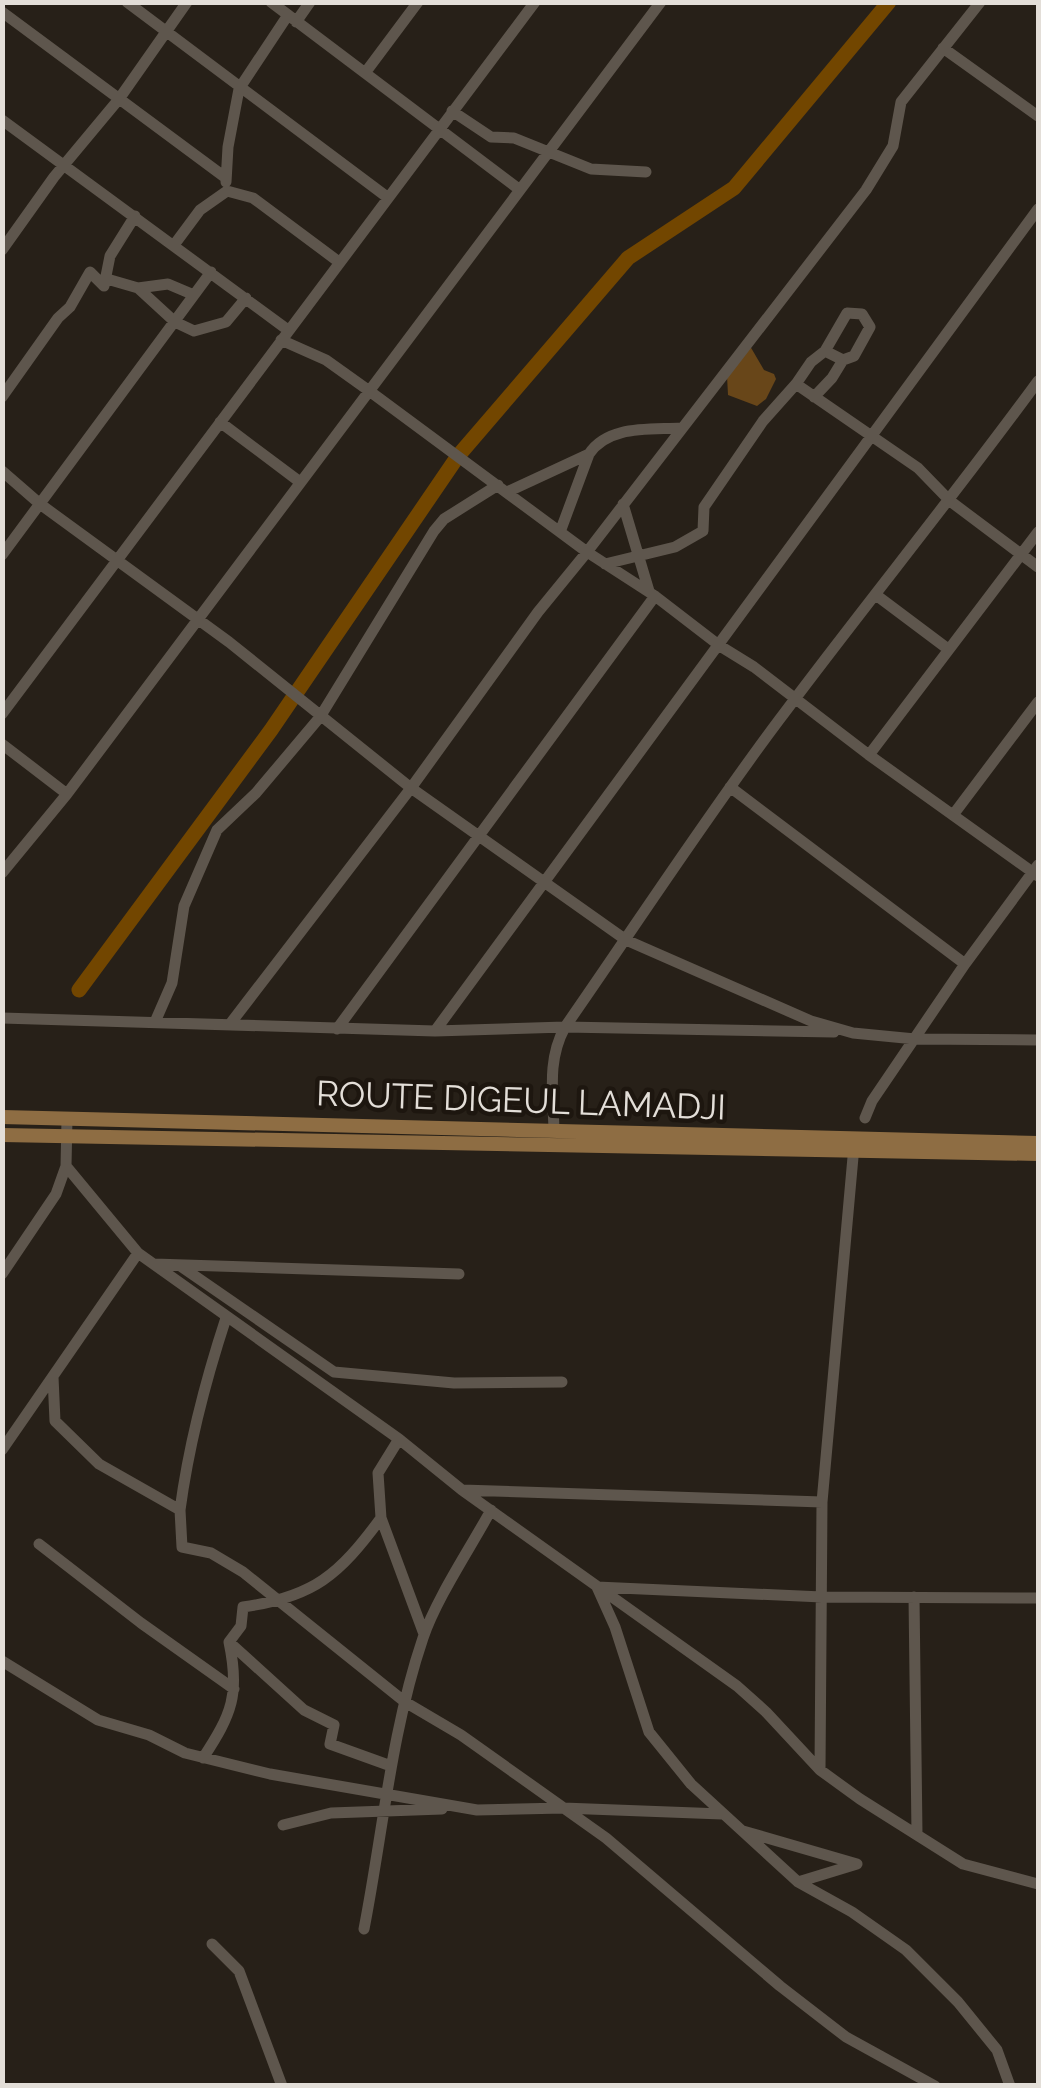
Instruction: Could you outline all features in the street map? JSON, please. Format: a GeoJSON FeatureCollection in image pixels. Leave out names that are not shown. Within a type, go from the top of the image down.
{"type":"FeatureCollection","features":[{"type":"Feature","properties":{"kind":"main road","name":"ROUTE DIGEUL LAMADJI"},"geometry":{"type":"LineString","coordinates":[[2,1117],[554,1130],[1038,1154]]}},
{"type":"Feature","properties":{"kind":"main road","name":"ROUTE DIGEUL LAMADJI"},"geometry":{"type":"LineString","coordinates":[[2,1135],[854,1145],[1038,1143]]}},
{"type":"Feature","properties":{"kind":"street"},"geometry":{"type":"LineString","coordinates":[[16,2],[2,10],[226,185],[253,198],[339,262]]}},
{"type":"Feature","properties":{"kind":"street"},"geometry":{"type":"LineString","coordinates":[[128,2],[387,197]]}},
{"type":"Feature","properties":{"kind":"street"},"geometry":{"type":"LineString","coordinates":[[2,250],[120,99],[187,2]]}},
{"type":"Feature","properties":{"kind":"street"},"geometry":{"type":"LineString","coordinates":[[271,2],[520,190]]}},
{"type":"Feature","properties":{"kind":"street"},"geometry":{"type":"LineString","coordinates":[[174,245],[200,210],[226,185],[228,147],[239,89],[292,18],[310,2]]}},
{"type":"Feature","properties":{"kind":"street"},"geometry":{"type":"LineString","coordinates":[[365,73],[418,2]]}},
{"type":"Feature","properties":{"kind":"street"},"geometry":{"type":"LineString","coordinates":[[2,714],[535,2]]}},
{"type":"Feature","properties":{"kind":"street"},"geometry":{"type":"LineString","coordinates":[[2,873],[66,794],[661,2]]}},
{"type":"Feature","properties":{"kind":"street"},"geometry":{"type":"LineString","coordinates":[[230,1024],[411,788],[538,612],[874,178],[892,146],[902,102],[980,2]]}},
{"type":"Feature","properties":{"kind":"street"},"geometry":{"type":"LineString","coordinates":[[943,48],[1038,116]]}},
{"type":"Feature","properties":{"kind":"street"},"geometry":{"type":"LineString","coordinates":[[452,111],[491,137],[514,138],[591,168],[646,172]]}},
{"type":"Feature","properties":{"kind":"street"},"geometry":{"type":"LineString","coordinates":[[2,120],[246,298],[285,335],[326,360],[560,532],[796,698],[869,755],[1037,871],[965,964],[872,1101],[865,1118]]}},
{"type":"Feature","properties":{"kind":"street"},"geometry":{"type":"LineString","coordinates":[[435,1031],[874,438],[1038,209]]}},
{"type":"Feature","properties":{"kind":"street"},"geometry":{"type":"LineString","coordinates":[[2,397],[58,318],[70,308],[90,272],[104,286],[110,256],[136,216]]}},
{"type":"Feature","properties":{"kind":"street"},"geometry":{"type":"LineString","coordinates":[[2,555],[211,272]]}},
{"type":"Feature","properties":{"kind":"street"},"geometry":{"type":"LineString","coordinates":[[107,278],[138,288],[175,322],[194,332],[226,322],[246,298]]}},
{"type":"Feature","properties":{"kind":"street"},"geometry":{"type":"LineString","coordinates":[[138,288],[168,284],[194,295]]}},
{"type":"Feature","properties":{"kind":"street"},"geometry":{"type":"LineString","coordinates":[[606,564],[675,547],[703,530],[704,508],[763,421],[810,362],[825,351],[847,313],[862,314],[870,328],[854,356],[842,360],[832,378],[814,396]]}},
{"type":"Feature","properties":{"kind":"street"},"geometry":{"type":"LineString","coordinates":[[825,351],[842,360]]}},
{"type":"Feature","properties":{"kind":"street"},"geometry":{"type":"LineString","coordinates":[[554,1130],[551,1062],[565,1027],[730,788],[1038,380]]}},
{"type":"Feature","properties":{"kind":"street"},"geometry":{"type":"LineString","coordinates":[[796,384],[918,468],[950,501],[1038,567]]}},
{"type":"Feature","properties":{"kind":"street"},"geometry":{"type":"LineString","coordinates":[[220,422],[300,482]]}},
{"type":"Feature","properties":{"kind":"street"},"geometry":{"type":"LineString","coordinates":[[560,532],[596,442],[608,435],[681,428]]}},
{"type":"Feature","properties":{"kind":"street"},"geometry":{"type":"LineString","coordinates":[[155,1022],[172,983],[184,906],[217,830],[256,792],[320,717],[434,531],[444,520],[502,489],[589,454]]}},
{"type":"Feature","properties":{"kind":"street"},"geometry":{"type":"LineString","coordinates":[[2,471],[40,504],[229,642],[411,788],[626,940],[811,1020],[853,1033]]}},
{"type":"Feature","properties":{"kind":"street"},"geometry":{"type":"LineString","coordinates":[[624,504],[652,594]]}},
{"type":"Feature","properties":{"kind":"street"},"geometry":{"type":"LineString","coordinates":[[869,755],[1038,532]]}},
{"type":"Feature","properties":{"kind":"street"},"geometry":{"type":"LineString","coordinates":[[337,1029],[652,594]]}},
{"type":"Feature","properties":{"kind":"street"},"geometry":{"type":"LineString","coordinates":[[876,595],[948,650]]}},
{"type":"Feature","properties":{"kind":"street"},"geometry":{"type":"LineString","coordinates":[[953,815],[1038,702]]}},
{"type":"Feature","properties":{"kind":"street"},"geometry":{"type":"LineString","coordinates":[[2,744],[66,794]]}},
{"type":"Feature","properties":{"kind":"street"},"geometry":{"type":"LineString","coordinates":[[730,788],[965,964]]}},
{"type":"Feature","properties":{"kind":"street"},"geometry":{"type":"LineString","coordinates":[[2,1018],[337,1029],[565,1027],[1038,1040]]}},
{"type":"Feature","properties":{"kind":"street"},"geometry":{"type":"LineString","coordinates":[[2,1274],[56,1194],[66,1166],[66,1118]]}},
{"type":"Feature","properties":{"kind":"street"},"geometry":{"type":"LineString","coordinates":[[820,1770],[822,1502],[854,1145]]}},
{"type":"Feature","properties":{"kind":"street"},"geometry":{"type":"LineString","coordinates":[[66,1166],[138,1253],[737,1686],[820,1770],[970,1867],[1038,1884]]}},
{"type":"Feature","properties":{"kind":"street"},"geometry":{"type":"LineString","coordinates":[[2,1450],[138,1253]]}},
{"type":"Feature","properties":{"kind":"street"},"geometry":{"type":"LineString","coordinates":[[154,1264],[459,1274]]}},
{"type":"Feature","properties":{"kind":"street"},"geometry":{"type":"LineString","coordinates":[[179,1265],[334,1372],[454,1383],[562,1382]]}},
{"type":"Feature","properties":{"kind":"street"},"geometry":{"type":"LineString","coordinates":[[226,1318],[189,1445],[180,1510],[182,1547],[211,1553],[243,1572],[405,1702],[461,1736],[606,1838],[846,2037],[935,2086]]}},
{"type":"Feature","properties":{"kind":"street"},"geometry":{"type":"LineString","coordinates":[[52,1377],[55,1421],[99,1464],[180,1510]]}},
{"type":"Feature","properties":{"kind":"street"},"geometry":{"type":"LineString","coordinates":[[399,1438],[378,1472],[381,1518],[424,1634]]}},
{"type":"Feature","properties":{"kind":"street"},"geometry":{"type":"LineString","coordinates":[[462,1490],[822,1502]]}},
{"type":"Feature","properties":{"kind":"street"},"geometry":{"type":"LineString","coordinates":[[364,1929],[385,1795],[424,1634],[491,1510]]}},
{"type":"Feature","properties":{"kind":"street"},"geometry":{"type":"LineString","coordinates":[[203,1758],[226,1723],[236,1678],[229,1642],[241,1626],[243,1607],[279,1602],[315,1587],[351,1559],[381,1518]]}},
{"type":"Feature","properties":{"kind":"street"},"geometry":{"type":"LineString","coordinates":[[39,1544],[234,1689]]}},
{"type":"Feature","properties":{"kind":"street"},"geometry":{"type":"LineString","coordinates":[[598,1587],[822,1597],[1038,1598]]}},
{"type":"Feature","properties":{"kind":"street"},"geometry":{"type":"LineString","coordinates":[[598,1587],[615,1626],[648,1732],[691,1784],[798,1882],[852,1912],[906,1950],[958,2002],[997,2050],[1010,2086]]}},
{"type":"Feature","properties":{"kind":"street"},"geometry":{"type":"LineString","coordinates":[[914,1597],[918,1834]]}},
{"type":"Feature","properties":{"kind":"street"},"geometry":{"type":"LineString","coordinates":[[229,1642],[304,1710],[334,1725],[330,1744],[391,1766]]}},
{"type":"Feature","properties":{"kind":"street"},"geometry":{"type":"LineString","coordinates":[[2,1661],[98,1720],[149,1734],[185,1753],[270,1774],[461,1808]]}},
{"type":"Feature","properties":{"kind":"street"},"geometry":{"type":"LineString","coordinates":[[282,1825],[332,1814],[461,1808],[722,1814]]}},
{"type":"Feature","properties":{"kind":"street"},"geometry":{"type":"LineString","coordinates":[[738,1830],[858,1864],[798,1882]]}},
{"type":"Feature","properties":{"kind":"street"},"geometry":{"type":"LineString","coordinates":[[212,1944],[239,1970],[282,2086]]}},
{"type":"Feature","properties":{"kind":"shaded area"},"geometry":{"type":"Polygon","coordinates":[[[750,346],[764,370],[776,379],[766,399],[757,406],[728,395],[727,376],[750,346]]]}},
{"type":"Feature","properties":{"kind":"waterway"},"geometry":{"type":"LineString","coordinates":[[79,990],[271,730],[458,456],[628,258],[734,188],[889,2]]}}]}
